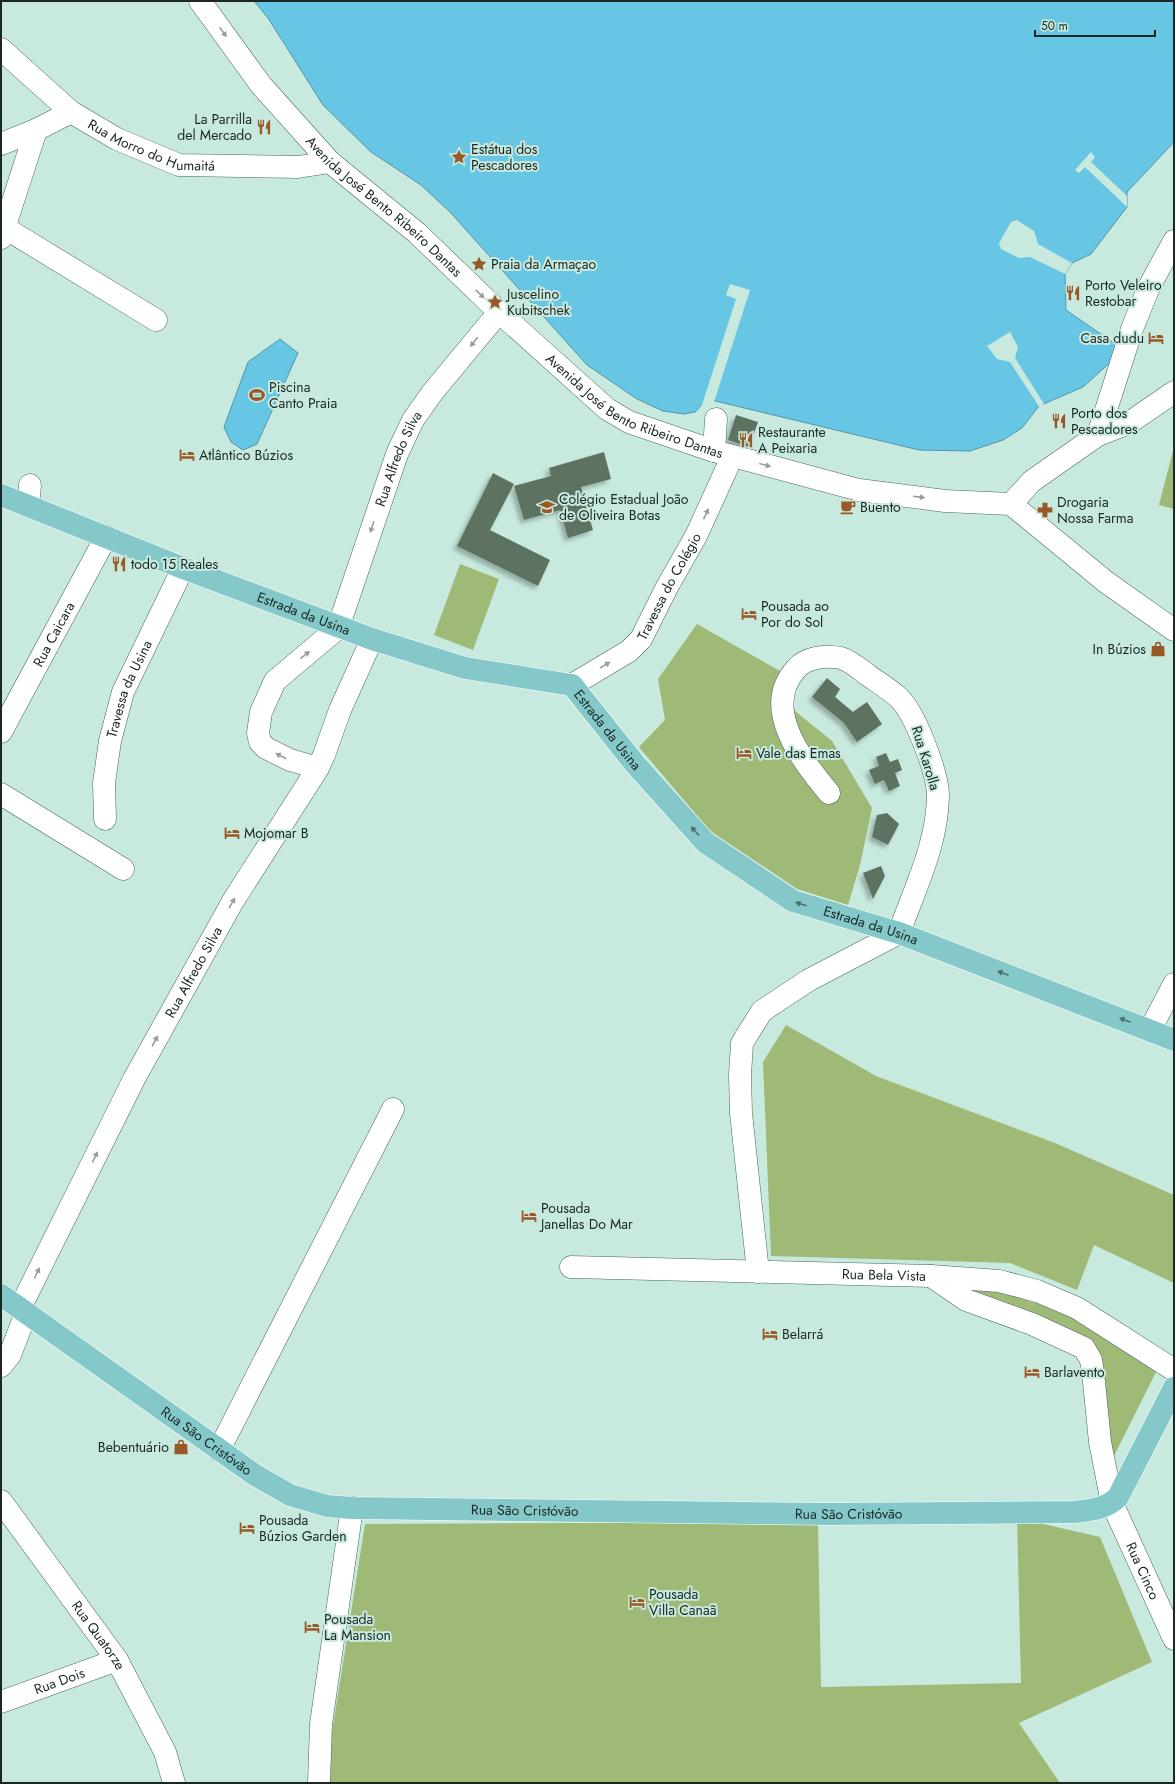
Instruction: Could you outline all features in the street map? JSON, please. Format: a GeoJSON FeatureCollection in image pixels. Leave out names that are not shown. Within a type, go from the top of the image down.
{"type":"FeatureCollection","features":[{"type":"Feature","properties":{"kind":"main road","name":"Estrada da Usina"},"geometry":{"type":"LineString","coordinates":[[1,495],[338,628],[465,668],[572,685],[635,764],[704,842],[793,901],[899,933],[1174,1040]]}},
{"type":"Feature","properties":{"kind":"main road","name":"Rua São Cristóvão"},"geometry":{"type":"LineString","coordinates":[[1,1294],[255,1475],[290,1495],[327,1506],[352,1508],[819,1514],[1074,1512],[1098,1509],[1112,1503]]}},
{"type":"Feature","properties":{"kind":"main road"},"geometry":{"type":"LineString","coordinates":[[1112,1503],[1123,1488],[1174,1388]]}},
{"type":"Feature","properties":{"kind":"street","name":"Avenida José Bento Ribeiro Dantas"},"geometry":{"type":"LineString","coordinates":[[200,1],[261,84],[308,140],[330,162],[417,233],[499,312],[607,410],[629,422],[723,454],[859,490],[945,500],[1011,504]]}},
{"type":"Feature","properties":{"kind":"street","name":"Rua Morro do Humaitá"},"geometry":{"type":"LineString","coordinates":[[1,49],[71,112],[117,139],[179,165],[298,167],[330,162]]}},
{"type":"Feature","properties":{"kind":"street"},"geometry":{"type":"LineString","coordinates":[[1,144],[36,130],[71,112]]}},
{"type":"Feature","properties":{"kind":"street"},"geometry":{"type":"LineString","coordinates":[[36,130],[3,233],[156,320]]}},
{"type":"Feature","properties":{"kind":"street"},"geometry":{"type":"LineString","coordinates":[[1098,435],[1132,329],[1149,287],[1174,241]]}},
{"type":"Feature","properties":{"kind":"street","name":"Rua Alfredo Silva"},"geometry":{"type":"LineString","coordinates":[[338,628],[397,454],[412,420],[432,393],[499,312]]}},
{"type":"Feature","properties":{"kind":"street"},"geometry":{"type":"LineString","coordinates":[[1174,392],[1129,423],[1098,435],[1032,481],[1011,504],[1106,582],[1174,630]]}},
{"type":"Feature","properties":{"kind":"street"},"geometry":{"type":"LineString","coordinates":[[716,418],[723,454]]}},
{"type":"Feature","properties":{"kind":"street","name":"Travessa do Colégio"},"geometry":{"type":"LineString","coordinates":[[572,685],[629,651],[641,639],[667,587],[696,536],[723,454]]}},
{"type":"Feature","properties":{"kind":"street"},"geometry":{"type":"LineString","coordinates":[[28,506],[30,484]]}},
{"type":"Feature","properties":{"kind":"street","name":"Rua Caicara"},"geometry":{"type":"LineString","coordinates":[[2,728],[106,537]]}},
{"type":"Feature","properties":{"kind":"street","name":"Travessa da Usina"},"geometry":{"type":"LineString","coordinates":[[105,819],[104,783],[110,741],[123,692],[183,568]]}},
{"type":"Feature","properties":{"kind":"street"},"geometry":{"type":"LineString","coordinates":[[318,768],[290,760],[266,748],[260,742],[258,727],[261,712],[275,681],[338,628]]}},
{"type":"Feature","properties":{"kind":"street","name":"Rua Alfredo Silva"},"geometry":{"type":"LineString","coordinates":[[1,1366],[10,1355],[23,1310],[142,1065],[232,901],[318,768],[340,710],[372,639]]}},
{"type":"Feature","properties":{"kind":"street","name":"Rua Karolla"},"geometry":{"type":"LineString","coordinates":[[830,793],[810,769],[790,737],[783,714],[783,688],[790,676],[800,664],[812,658],[841,658],[854,665],[899,698],[914,719],[932,769],[938,792],[937,819],[928,856],[899,933]]}},
{"type":"Feature","properties":{"kind":"street"},"geometry":{"type":"LineString","coordinates":[[1,794],[123,869]]}},
{"type":"Feature","properties":{"kind":"street"},"geometry":{"type":"LineString","coordinates":[[758,1272],[741,1113],[740,1075],[742,1043],[762,1011],[809,980],[899,933]]}},
{"type":"Feature","properties":{"kind":"street"},"geometry":{"type":"LineString","coordinates":[[1150,1030],[1174,984]]}},
{"type":"Feature","properties":{"kind":"street"},"geometry":{"type":"LineString","coordinates":[[219,1450],[393,1109]]}},
{"type":"Feature","properties":{"kind":"street","name":"Rua Bela Vista"},"geometry":{"type":"LineString","coordinates":[[571,1267],[931,1276],[999,1281],[1037,1291],[1077,1308],[1174,1370]]}},
{"type":"Feature","properties":{"kind":"street","name":"Rua Cinco"},"geometry":{"type":"LineString","coordinates":[[931,1276],[966,1300],[1032,1324],[1084,1348],[1091,1360],[1100,1442],[1112,1503],[1174,1639]]}},
{"type":"Feature","properties":{"kind":"street","name":"Rua Quatorze"},"geometry":{"type":"LineString","coordinates":[[1,1501],[118,1660],[165,1752],[174,1783]]}},
{"type":"Feature","properties":{"kind":"street"},"geometry":{"type":"LineString","coordinates":[[319,1783],[321,1724],[352,1508]]}},
{"type":"Feature","properties":{"kind":"street","name":"Rua Dois"},"geometry":{"type":"LineString","coordinates":[[1,1702],[118,1660]]}},
{"type":"Feature","properties":{"kind":"green space"},"geometry":{"type":"Polygon","coordinates":[[[1174,447],[1174,509],[1159,505],[1174,447]]]}},
{"type":"Feature","properties":{"kind":"green space"},"geometry":{"type":"Polygon","coordinates":[[[460,564],[499,579],[473,650],[434,635],[460,564]]]}},
{"type":"Feature","properties":{"kind":"green space"},"geometry":{"type":"Polygon","coordinates":[[[697,624],[780,671],[795,711],[832,741],[872,808],[860,865],[848,905],[797,889],[709,830],[639,747],[665,720],[658,679],[697,624]]]}},
{"type":"Feature","properties":{"kind":"green space"},"geometry":{"type":"Polygon","coordinates":[[[786,1025],[876,1076],[1055,1143],[1174,1195],[1174,1283],[1094,1245],[1077,1290],[1010,1263],[771,1256],[763,1062],[786,1025]]]}},
{"type":"Feature","properties":{"kind":"green space"},"geometry":{"type":"Polygon","coordinates":[[[951,1283],[996,1290],[1072,1315],[1157,1370],[1114,1456],[1105,1437],[1098,1351],[951,1283]]]}},
{"type":"Feature","properties":{"kind":"green space"},"geometry":{"type":"Polygon","coordinates":[[[1017,1518],[1100,1537],[1152,1662],[1019,1723],[1060,1783],[324,1783],[365,1524],[818,1522],[821,1687],[1021,1683],[1017,1518]]]}},
{"type":"Feature","properties":{"kind":"water"},"geometry":{"type":"Polygon","coordinates":[[[254,1],[1174,1],[1174,142],[1127,192],[1127,207],[1091,254],[1072,263],[1065,274],[1066,310],[1124,350],[1083,387],[1039,406],[1022,428],[1003,440],[970,451],[919,450],[707,399],[695,412],[684,414],[663,411],[637,399],[587,365],[450,212],[421,185],[371,152],[323,105],[268,18],[254,1]]]}},
{"type":"Feature","properties":{"kind":"water","name":"Piscina Canto Praia"},"geometry":{"type":"Polygon","coordinates":[[[280,339],[298,353],[257,444],[243,450],[231,442],[224,427],[248,362],[280,339]]]}},
{"type":"Feature","properties":{"kind":"pier"},"geometry":{"type":"Polygon","coordinates":[[[1091,152],[1095,157],[1091,162],[1127,196],[1127,207],[1085,167],[1079,173],[1075,170],[1091,152]]]}},
{"type":"Feature","properties":{"kind":"pier"},"geometry":{"type":"Polygon","coordinates":[[[1017,220],[1034,231],[1038,244],[1072,263],[1065,274],[1030,257],[1019,258],[1001,249],[999,243],[1011,222],[1017,220]]]}},
{"type":"Feature","properties":{"kind":"pier"},"geometry":{"type":"Polygon","coordinates":[[[730,284],[750,290],[714,402],[707,401],[701,408],[736,299],[726,295],[730,284]]]}},
{"type":"Feature","properties":{"kind":"pier"},"geometry":{"type":"Polygon","coordinates":[[[1010,332],[1018,347],[1015,358],[1044,404],[1040,408],[1010,362],[997,359],[987,346],[1010,332]]]}},
{"type":"Feature","properties":{"kind":"building"},"geometry":{"type":"Polygon","coordinates":[[[736,415],[758,422],[749,447],[728,440],[736,415]]]}},
{"type":"Feature","properties":{"kind":"building"},"geometry":{"type":"Polygon","coordinates":[[[604,452],[611,479],[581,487],[593,530],[568,538],[560,510],[524,520],[514,486],[551,476],[549,468],[604,452]]]}},
{"type":"Feature","properties":{"kind":"building"},"geometry":{"type":"Polygon","coordinates":[[[493,473],[514,484],[490,530],[550,560],[538,586],[457,546],[493,473]]]}},
{"type":"Feature","properties":{"kind":"building"},"geometry":{"type":"Polygon","coordinates":[[[827,678],[840,689],[835,697],[853,712],[867,702],[882,724],[857,742],[844,723],[812,697],[827,678]]]}},
{"type":"Feature","properties":{"kind":"building"},"geometry":{"type":"Polygon","coordinates":[[[886,753],[890,762],[898,759],[902,770],[895,773],[900,786],[889,791],[884,780],[875,784],[869,770],[879,766],[876,757],[886,753]]]}},
{"type":"Feature","properties":{"kind":"building"},"geometry":{"type":"Polygon","coordinates":[[[887,813],[899,824],[888,845],[872,837],[877,815],[887,813]]]}},
{"type":"Feature","properties":{"kind":"building"},"geometry":{"type":"Polygon","coordinates":[[[881,866],[885,876],[873,899],[863,873],[881,866]]]}},
{"type":"Feature","properties":{"kind":"place","name":"La Parrilla del Mercado"},"geometry":{"type":"Point","coordinates":[264,127]}},
{"type":"Feature","properties":{"kind":"place","name":"Estátua dos Pescadores"},"geometry":{"type":"Point","coordinates":[459,157]}},
{"type":"Feature","properties":{"kind":"place","name":"Praia da Armaçao"},"geometry":{"type":"Point","coordinates":[479,264]}},
{"type":"Feature","properties":{"kind":"place","name":"Porto Veleiro Restobar"},"geometry":{"type":"Point","coordinates":[1073,293]}},
{"type":"Feature","properties":{"kind":"place","name":"Juscelino Kubitschek"},"geometry":{"type":"Point","coordinates":[495,302]}},
{"type":"Feature","properties":{"kind":"place","name":"Casa dudu"},"geometry":{"type":"Point","coordinates":[1156,338]}},
{"type":"Feature","properties":{"kind":"place","name":"Piscina Canto Praia"},"geometry":{"type":"Point","coordinates":[257,395]}},
{"type":"Feature","properties":{"kind":"place","name":"Porto dos Pescadores"},"geometry":{"type":"Point","coordinates":[1059,421]}},
{"type":"Feature","properties":{"kind":"place","name":"Restaurante A Peixaria"},"geometry":{"type":"Point","coordinates":[746,440]}},
{"type":"Feature","properties":{"kind":"place","name":"Atlântico Búzios"},"geometry":{"type":"Point","coordinates":[187,455]}},
{"type":"Feature","properties":{"kind":"place","name":"Colégio Estadual João de Oliveira Botas"},"geometry":{"type":"Point","coordinates":[547,507]}},
{"type":"Feature","properties":{"kind":"place","name":"Buento"},"geometry":{"type":"Point","coordinates":[848,507]}},
{"type":"Feature","properties":{"kind":"place","name":"Drogaria Nossa Farma"},"geometry":{"type":"Point","coordinates":[1045,510]}},
{"type":"Feature","properties":{"kind":"place","name":"todo 15 Reales"},"geometry":{"type":"Point","coordinates":[119,564]}},
{"type":"Feature","properties":{"kind":"place","name":"Pousada ao Por do Sol"},"geometry":{"type":"Point","coordinates":[749,614]}},
{"type":"Feature","properties":{"kind":"place","name":"In Búzios"},"geometry":{"type":"Point","coordinates":[1158,649]}},
{"type":"Feature","properties":{"kind":"place","name":"Vale das Emas"},"geometry":{"type":"Point","coordinates":[744,753]}},
{"type":"Feature","properties":{"kind":"place","name":"Mojomar B"},"geometry":{"type":"Point","coordinates":[232,833]}},
{"type":"Feature","properties":{"kind":"place","name":"Pousada Janellas Do Mar"},"geometry":{"type":"Point","coordinates":[529,1216]}},
{"type":"Feature","properties":{"kind":"place","name":"Belarrá"},"geometry":{"type":"Point","coordinates":[770,1334]}},
{"type":"Feature","properties":{"kind":"place","name":"Barlavento"},"geometry":{"type":"Point","coordinates":[1032,1372]}},
{"type":"Feature","properties":{"kind":"place","name":"Bebentuário"},"geometry":{"type":"Point","coordinates":[181,1447]}},
{"type":"Feature","properties":{"kind":"place","name":"Pousada Búzios Garden"},"geometry":{"type":"Point","coordinates":[247,1528]}},
{"type":"Feature","properties":{"kind":"place","name":"Pousada Villa Canaã"},"geometry":{"type":"Point","coordinates":[637,1602]}},
{"type":"Feature","properties":{"kind":"place","name":"Pousada La Mansion"},"geometry":{"type":"Point","coordinates":[312,1627]}}]}
